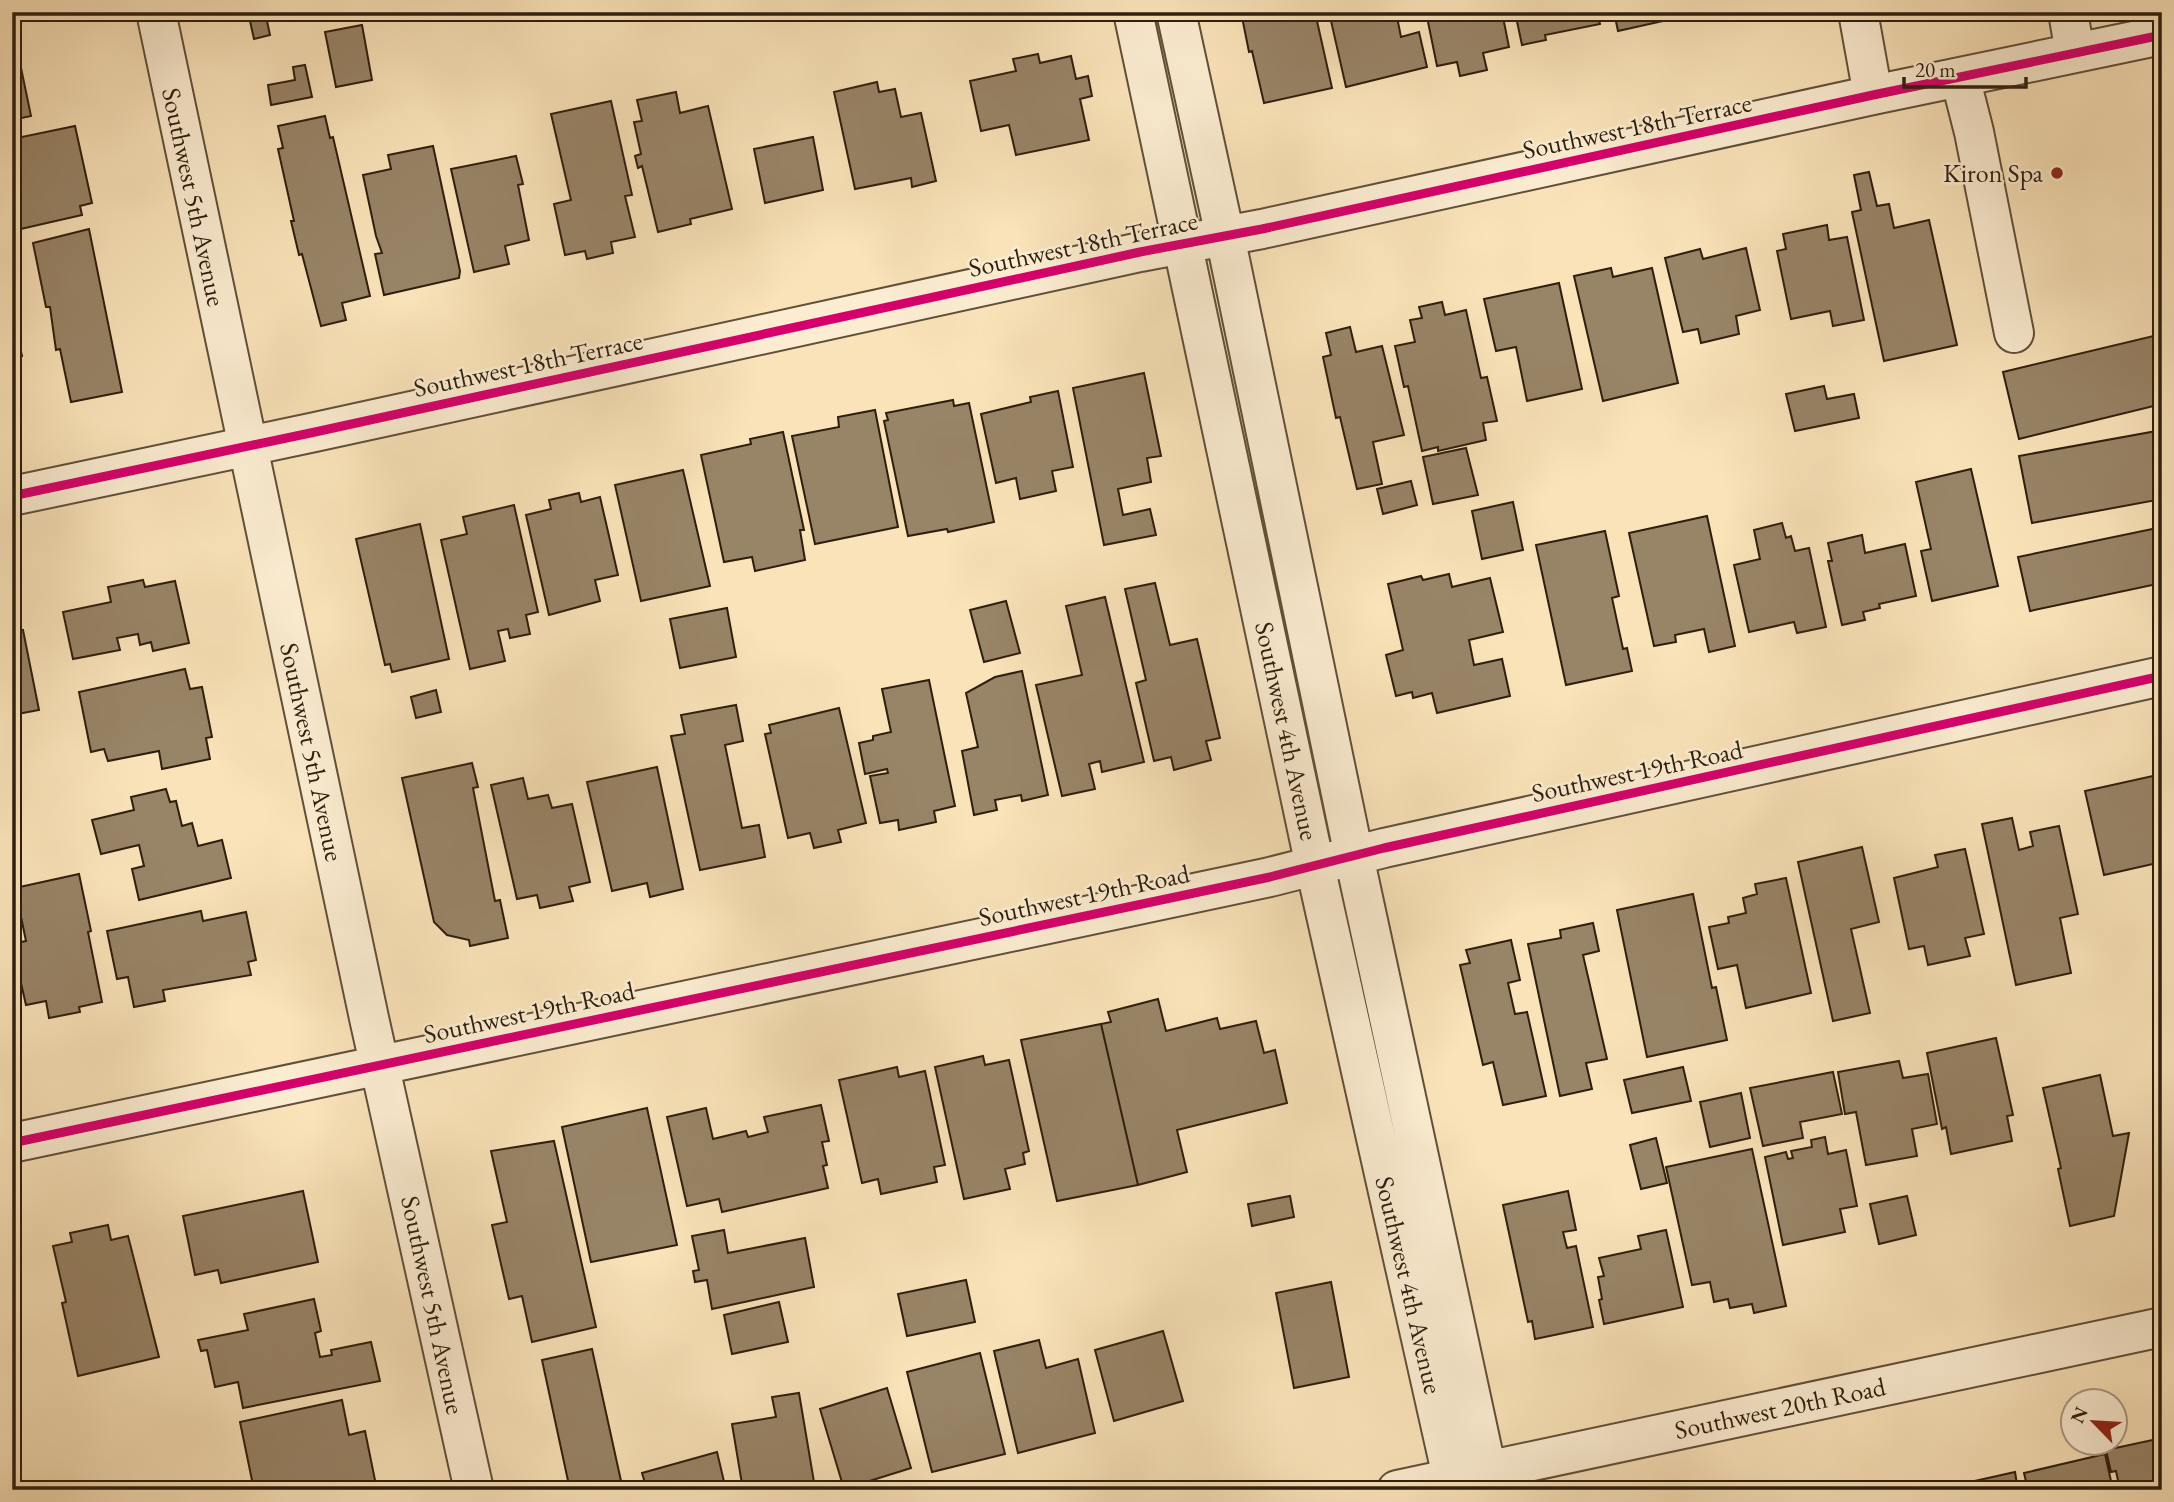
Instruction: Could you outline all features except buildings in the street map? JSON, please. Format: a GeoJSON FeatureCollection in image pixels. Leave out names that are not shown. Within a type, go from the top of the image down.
{"type":"FeatureCollection","features":[{"type":"Feature","properties":{"kind":"street","name":"Southwest 5th Avenue"},"geometry":{"type":"LineString","coordinates":[[156,12],[247,447],[474,1490]]}},
{"type":"Feature","properties":{"kind":"street","name":"Southwest 4th Avenue"},"geometry":{"type":"LineString","coordinates":[[1133,12],[1315,866],[1471,1482]]}},
{"type":"Feature","properties":{"kind":"street","name":"Southwest 4th Avenue"},"geometry":{"type":"LineString","coordinates":[[1176,12],[1354,856],[1471,1482]]}},
{"type":"Feature","properties":{"kind":"street"},"geometry":{"type":"LineString","coordinates":[[1858,12],[1873,95]]}},
{"type":"Feature","properties":{"kind":"street"},"geometry":{"type":"LineString","coordinates":[[2068,12],[2075,53]]}},
{"type":"Feature","properties":{"kind":"street","name":"Southwest 18th Terrace"},"geometry":{"type":"LineString","coordinates":[[12,496],[2162,35]]}},
{"type":"Feature","properties":{"kind":"street"},"geometry":{"type":"LineString","coordinates":[[1960,77],[1974,132],[2014,334]]}},
{"type":"Feature","properties":{"kind":"street","name":"Southwest 19th Road"},"geometry":{"type":"LineString","coordinates":[[12,1143],[1270,877],[2162,676]]}},
{"type":"Feature","properties":{"kind":"street","name":"Southwest 20th Road"},"geometry":{"type":"LineString","coordinates":[[1397,1490],[1471,1482],[2162,1326]]}},
{"type":"Feature","properties":{"kind":"cycle path"},"geometry":{"type":"LineString","coordinates":[[12,496],[2162,35]]}},
{"type":"Feature","properties":{"kind":"cycle path"},"geometry":{"type":"LineString","coordinates":[[12,1143],[1270,877],[1384,848],[2162,676]]}},
{"type":"Feature","properties":{"kind":"place","name":"Kiron Spa"},"geometry":{"type":"Point","coordinates":[2057,173]}}]}
